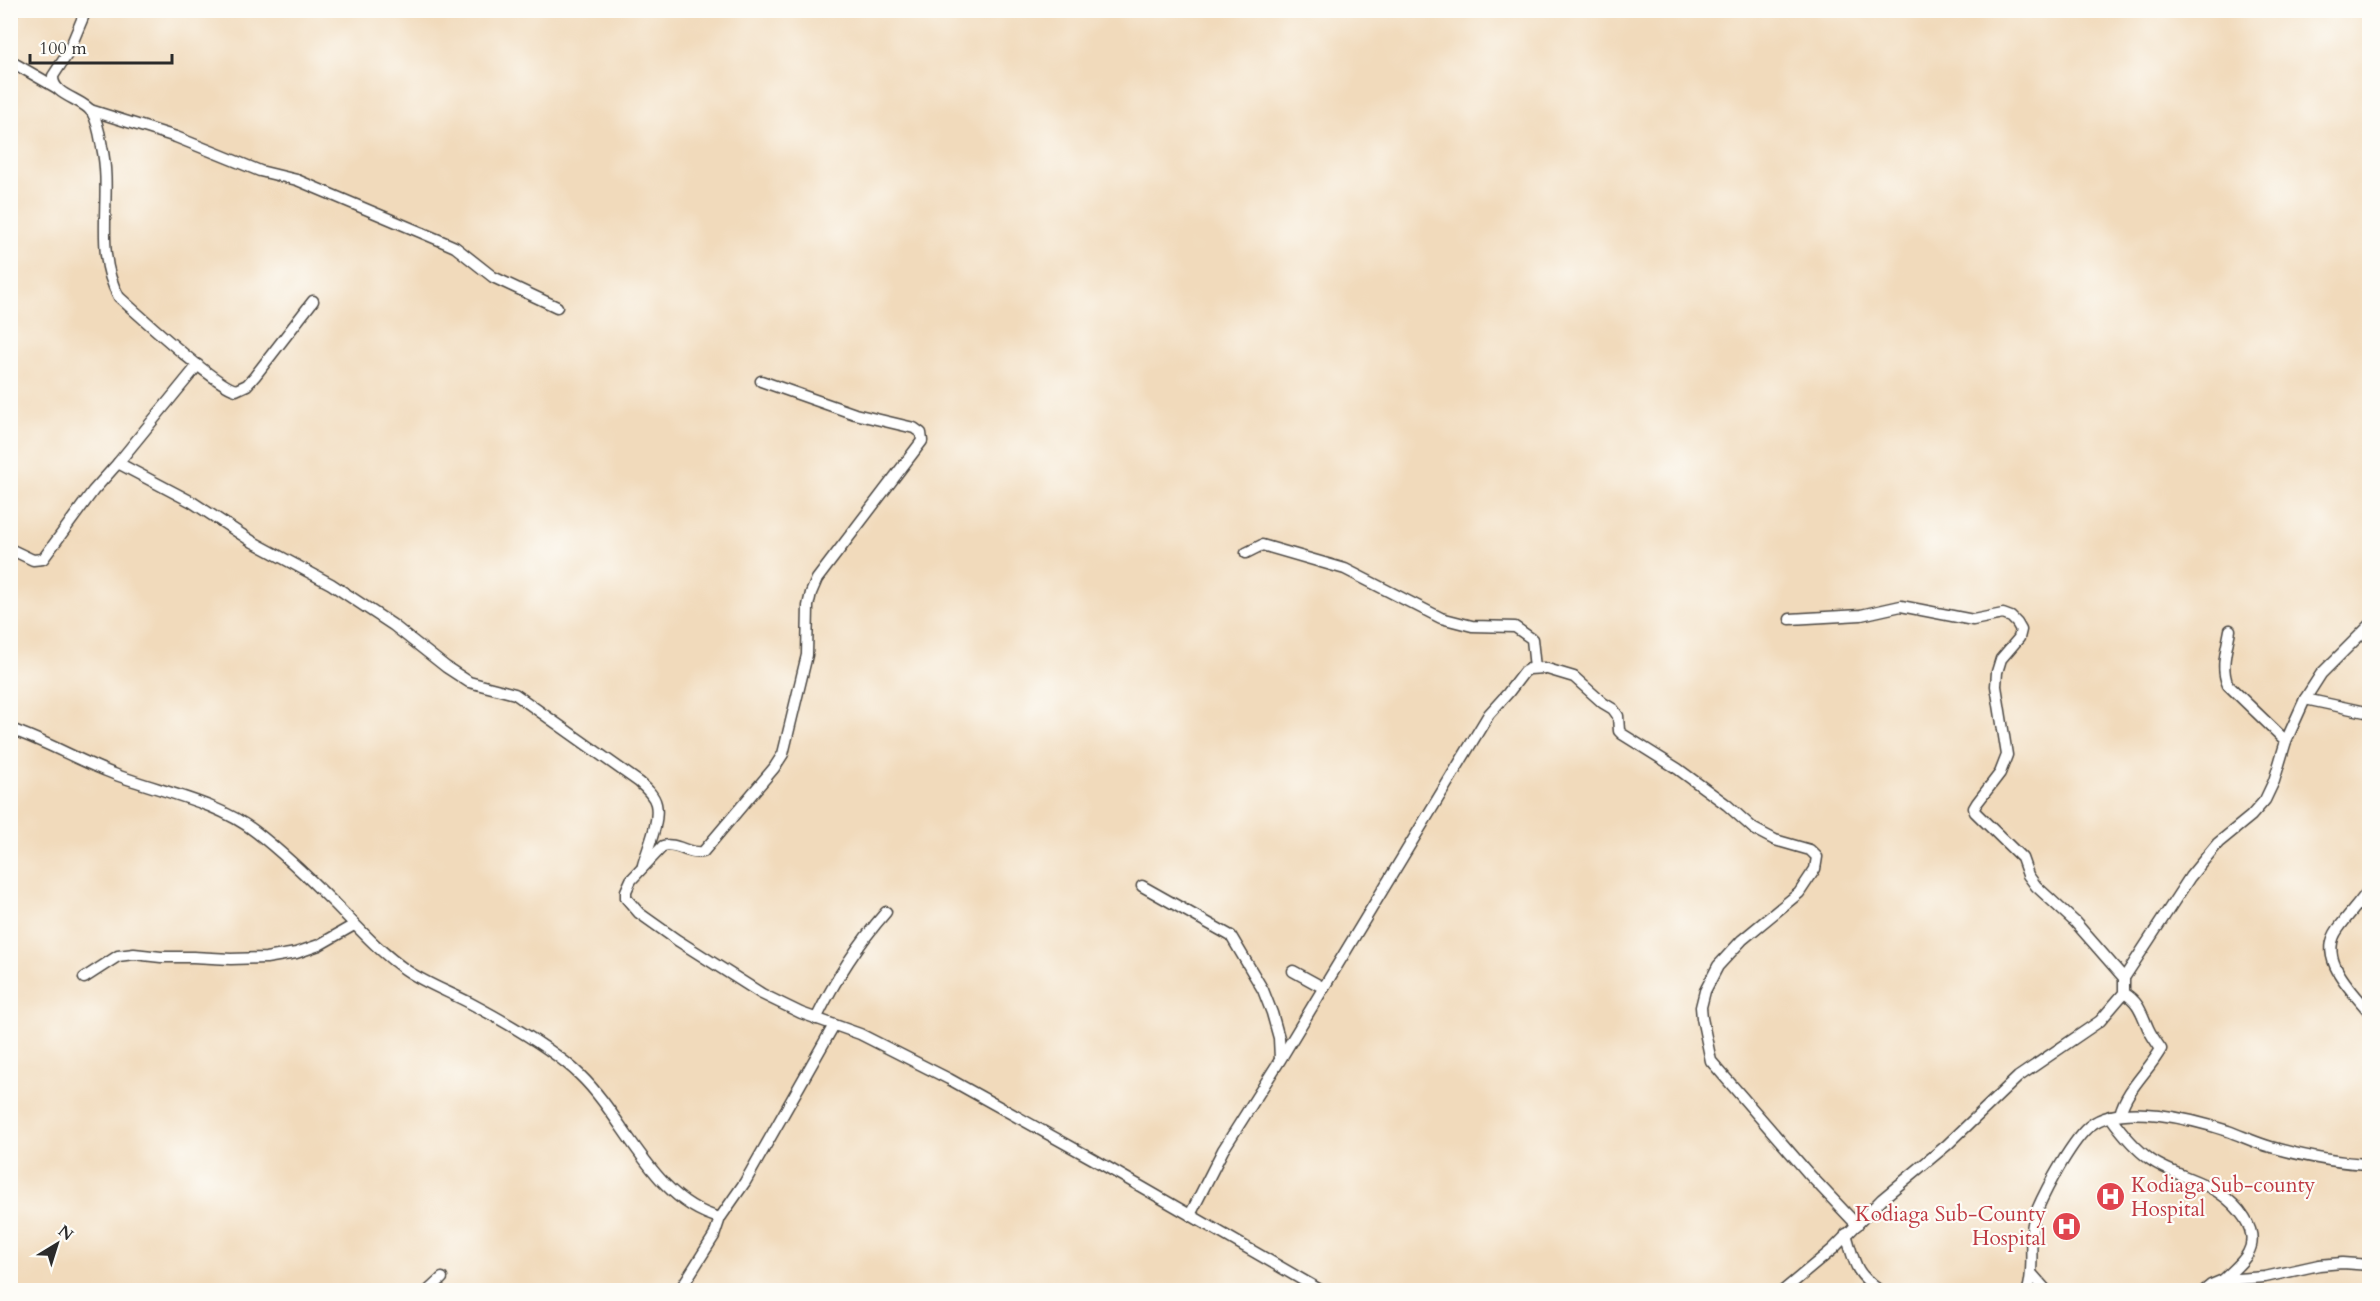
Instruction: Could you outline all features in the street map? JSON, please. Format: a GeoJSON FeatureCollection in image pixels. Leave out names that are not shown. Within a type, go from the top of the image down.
{"type":"FeatureCollection","features":[{"type":"Feature","properties":{"kind":"street"},"geometry":{"type":"LineString","coordinates":[[10,14],[14,10]]}},
{"type":"Feature","properties":{"kind":"street"},"geometry":{"type":"LineString","coordinates":[[57,88],[54,76],[68,53],[86,10]]}},
{"type":"Feature","properties":{"kind":"street"},"geometry":{"type":"LineString","coordinates":[[10,61],[90,110],[176,137],[260,171],[297,180],[439,240],[454,247],[492,278],[557,307]]}},
{"type":"Feature","properties":{"kind":"street"},"geometry":{"type":"LineString","coordinates":[[90,110],[99,132],[105,160],[105,238],[112,285],[119,297],[198,365],[232,390],[241,388],[255,376],[313,301]]}},
{"type":"Feature","properties":{"kind":"street"},"geometry":{"type":"LineString","coordinates":[[10,549],[33,560],[43,559],[93,491],[198,365]]}},
{"type":"Feature","properties":{"kind":"street"},"geometry":{"type":"LineString","coordinates":[[761,381],[855,414],[914,428],[921,433],[922,441],[817,579],[808,606],[807,655],[779,762],[703,852],[697,854],[668,844],[656,852],[643,867],[626,891],[626,898],[639,912],[677,940],[762,994],[816,1019],[872,1040],[949,1079],[1320,1290]]}},
{"type":"Feature","properties":{"kind":"street"},"geometry":{"type":"LineString","coordinates":[[118,463],[192,502],[253,542],[331,584],[393,625],[424,651],[469,682],[515,694],[639,782],[650,793],[656,805],[656,818],[643,867]]}},
{"type":"Feature","properties":{"kind":"street"},"geometry":{"type":"LineString","coordinates":[[1246,553],[1262,545],[1345,569],[1441,618],[1472,626],[1515,627],[1532,639],[1535,668]]}},
{"type":"Feature","properties":{"kind":"street"},"geometry":{"type":"LineString","coordinates":[[1790,619],[1861,615],[1901,606],[1973,620],[2004,614],[2017,623],[2020,630],[2019,638],[2001,659],[1997,672],[1996,686],[2007,755],[2000,773],[1977,803],[1975,812],[2022,858],[2028,875],[2036,886],[2075,922],[2124,978]]}},
{"type":"Feature","properties":{"kind":"street"},"geometry":{"type":"LineString","coordinates":[[1784,1290],[1833,1249],[1882,1199],[1947,1144],[2018,1077],[2100,1021],[2124,993],[2124,978],[2190,877],[2218,843],[2251,816],[2265,800],[2274,781],[2286,741],[2305,699],[2321,674],[2370,626]]}},
{"type":"Feature","properties":{"kind":"street"},"geometry":{"type":"LineString","coordinates":[[2230,630],[2224,661],[2224,677],[2228,685],[2286,741]]}},
{"type":"Feature","properties":{"kind":"street"},"geometry":{"type":"LineString","coordinates":[[1190,1215],[1223,1150],[1324,988],[1489,714],[1524,672],[1535,668],[1574,677],[1613,709],[1618,716],[1619,731],[1622,734],[1678,769],[1754,829],[1775,840],[1810,850],[1817,857],[1815,869],[1799,893],[1742,940],[1718,966],[1705,991],[1701,1007],[1702,1018],[1711,1061],[1808,1173],[1857,1225]]}},
{"type":"Feature","properties":{"kind":"street"},"geometry":{"type":"LineString","coordinates":[[2305,699],[2370,713]]}},
{"type":"Feature","properties":{"kind":"street"},"geometry":{"type":"LineString","coordinates":[[10,729],[114,774],[227,814],[255,831],[367,939],[408,971],[472,1004],[561,1060],[580,1076],[649,1166],[678,1196],[699,1210],[720,1218]]}},
{"type":"Feature","properties":{"kind":"street"},"geometry":{"type":"LineString","coordinates":[[1142,886],[1231,936],[1263,990],[1269,1005],[1279,1038],[1280,1060]]}},
{"type":"Feature","properties":{"kind":"street"},"geometry":{"type":"LineString","coordinates":[[2370,888],[2353,912],[2336,930],[2331,945],[2332,962],[2370,1013]]}},
{"type":"Feature","properties":{"kind":"street"},"geometry":{"type":"LineString","coordinates":[[816,1019],[832,986],[866,934],[886,912]]}},
{"type":"Feature","properties":{"kind":"street"},"geometry":{"type":"LineString","coordinates":[[84,978],[118,956],[134,954],[231,960],[296,953],[319,945],[354,925]]}},
{"type":"Feature","properties":{"kind":"street"},"geometry":{"type":"LineString","coordinates":[[1293,971],[1324,988]]}},
{"type":"Feature","properties":{"kind":"street"},"geometry":{"type":"LineString","coordinates":[[2115,1115],[2128,1094],[2151,1066],[2161,1048],[2148,1029],[2140,1007],[2133,998],[2124,993]]}},
{"type":"Feature","properties":{"kind":"street"},"geometry":{"type":"LineString","coordinates":[[680,1290],[714,1236],[720,1218],[731,1205],[834,1025]]}},
{"type":"Feature","properties":{"kind":"street"},"geometry":{"type":"LineString","coordinates":[[2028,1290],[2032,1274],[2032,1227],[2040,1204],[2073,1146],[2089,1126],[2115,1115],[2147,1114],[2205,1124],[2268,1147],[2329,1160],[2370,1164]]}},
{"type":"Feature","properties":{"kind":"street"},"geometry":{"type":"LineString","coordinates":[[2115,1115],[2128,1140],[2152,1160],[2218,1192],[2232,1204],[2249,1226],[2252,1237],[2247,1255],[2223,1280]]}},
{"type":"Feature","properties":{"kind":"street"},"geometry":{"type":"LineString","coordinates":[[1846,1234],[1858,1272],[1873,1289]]}},
{"type":"Feature","properties":{"kind":"street"},"geometry":{"type":"LineString","coordinates":[[2205,1290],[2223,1280],[2265,1277],[2319,1265],[2342,1263],[2370,1265]]}},
{"type":"Feature","properties":{"kind":"street"},"geometry":{"type":"LineString","coordinates":[[2032,1274],[2046,1290]]}},
{"type":"Feature","properties":{"kind":"street"},"geometry":{"type":"LineString","coordinates":[[429,1290],[442,1278]]}},
{"type":"Feature","properties":{"kind":"street"},"geometry":{"type":"LineString","coordinates":[[1296,1290],[1304,1281]]}},
{"type":"Feature","properties":{"kind":"place","name":"Kodiaga Sub-county Hospital"},"geometry":{"type":"Point","coordinates":[2110,1197]}},
{"type":"Feature","properties":{"kind":"place","name":"Kodiaga Sub-County Hospital"},"geometry":{"type":"Point","coordinates":[2067,1226]}}]}
